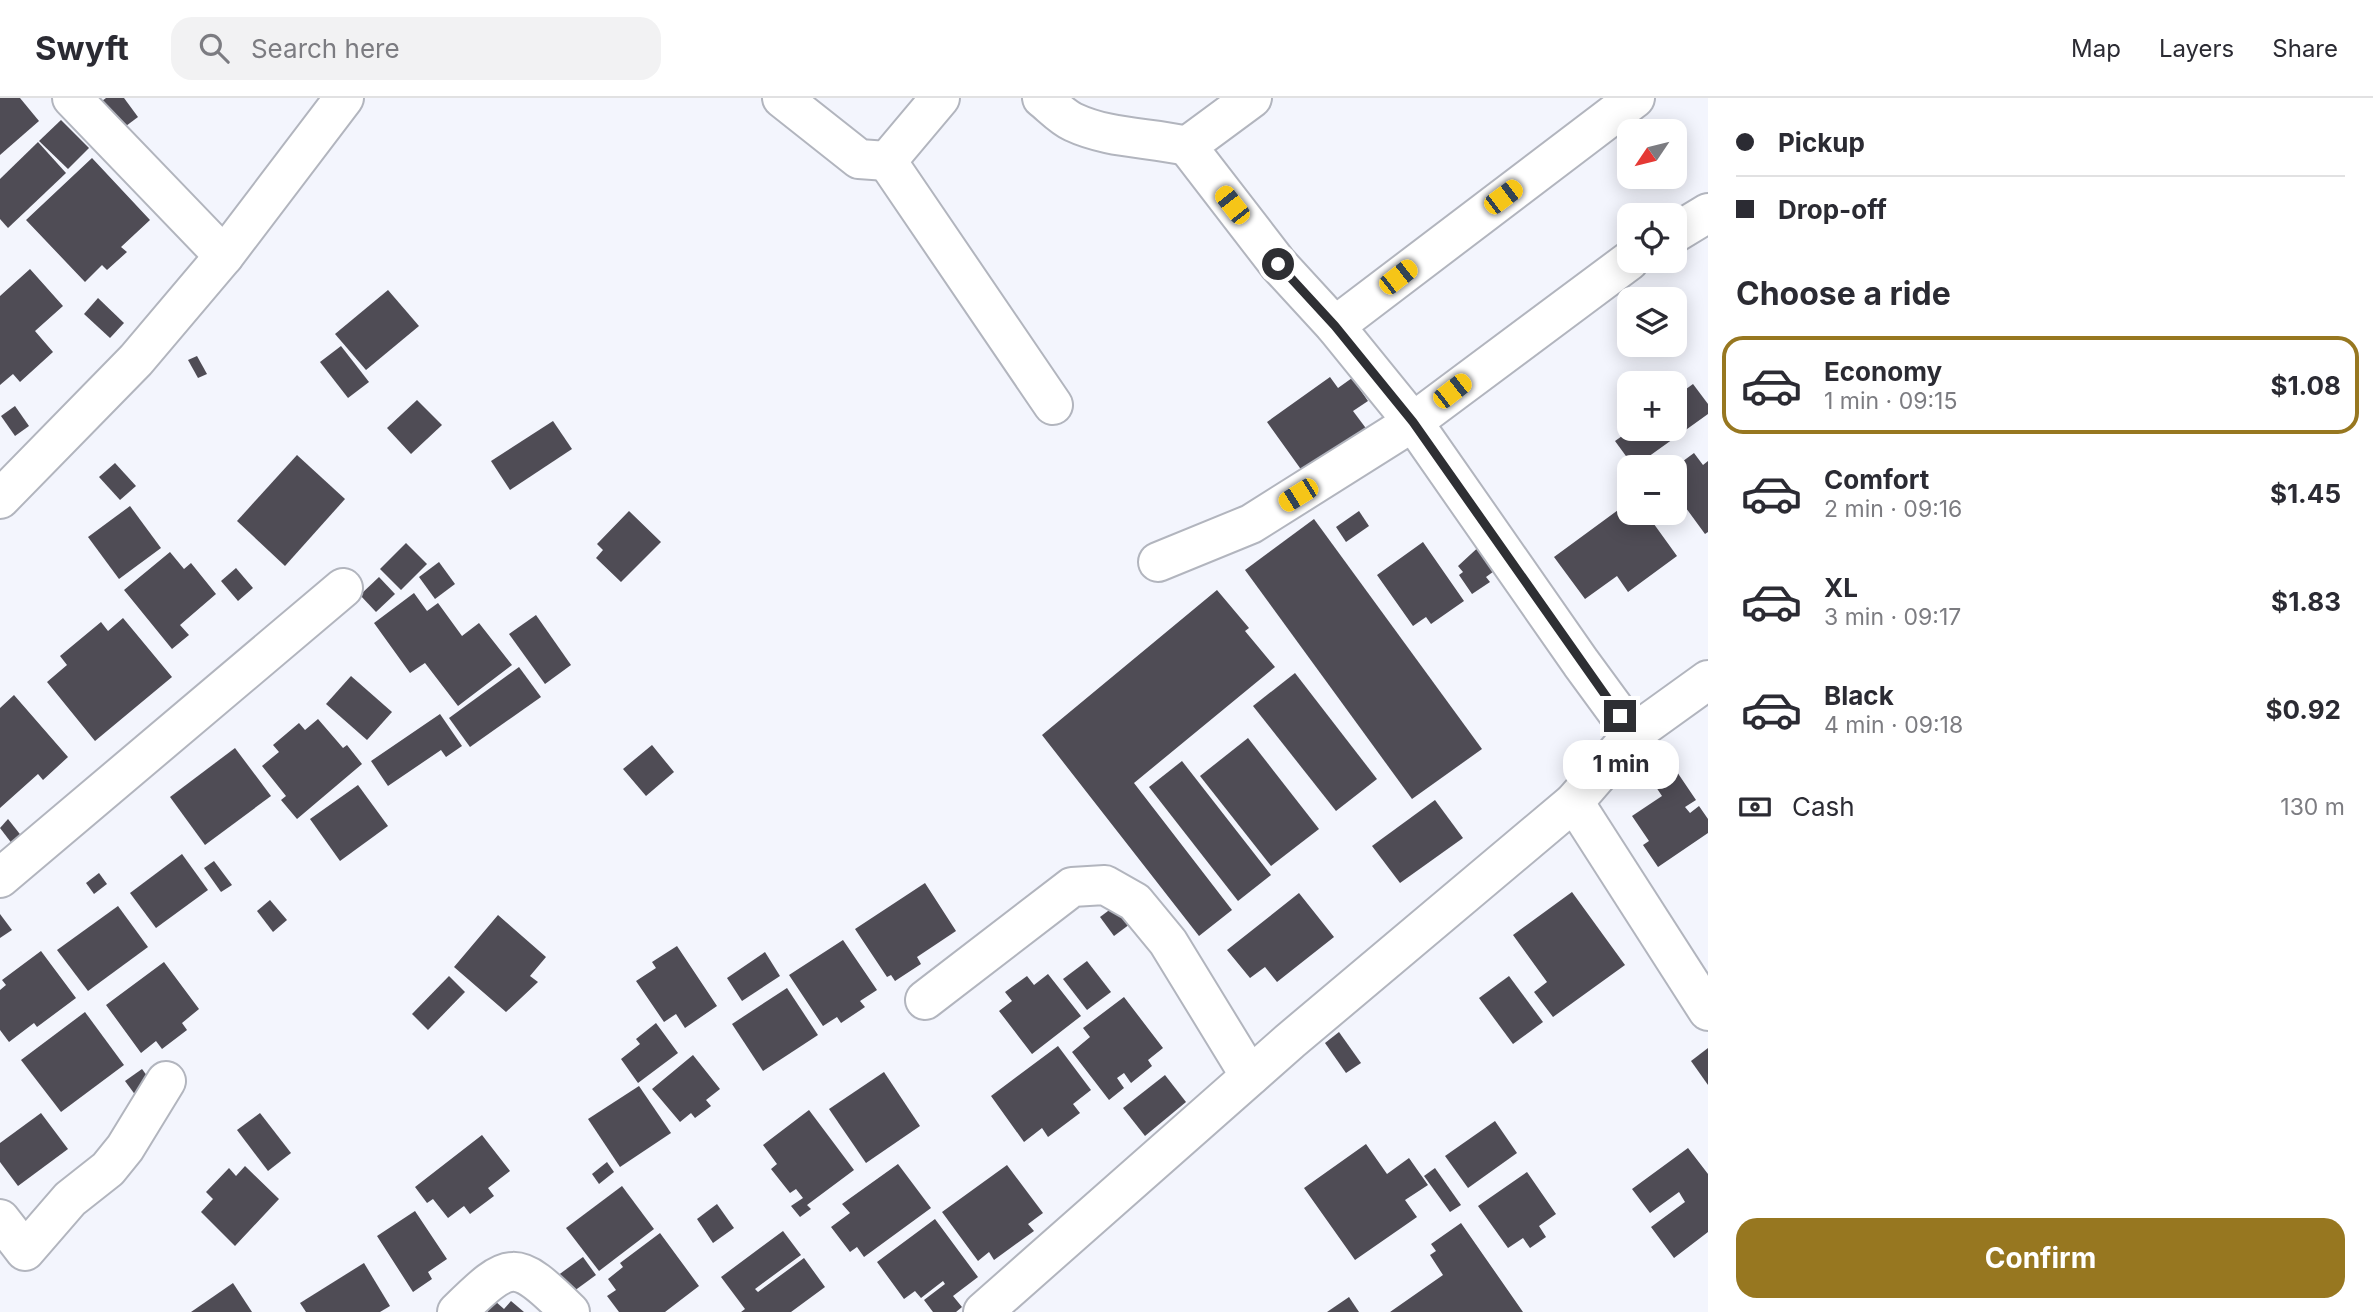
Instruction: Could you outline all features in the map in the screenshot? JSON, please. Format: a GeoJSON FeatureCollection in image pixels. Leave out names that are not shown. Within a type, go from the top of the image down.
{"type":"FeatureCollection","features":[{"type":"Feature","properties":{"kind":"street"},"geometry":{"type":"LineString","coordinates":[[72,98],[224,256]]}},
{"type":"Feature","properties":{"kind":"street"},"geometry":{"type":"LineString","coordinates":[[0,499],[135,360],[224,256],[344,98]]}},
{"type":"Feature","properties":{"kind":"street"},"geometry":{"type":"LineString","coordinates":[[782,98],[859,159],[887,161]]}},
{"type":"Feature","properties":{"kind":"street"},"geometry":{"type":"LineString","coordinates":[[887,161],[940,98]]}},
{"type":"Feature","properties":{"kind":"street"},"geometry":{"type":"LineString","coordinates":[[1042,98],[1072,121],[1125,138],[1157,139],[1187,146],[1278,264],[1335,326],[1413,422],[1633,734]]}},
{"type":"Feature","properties":{"kind":"street"},"geometry":{"type":"LineString","coordinates":[[1187,146],[1252,98]]}},
{"type":"Feature","properties":{"kind":"street"},"geometry":{"type":"LineString","coordinates":[[1335,326],[1635,98]]}},
{"type":"Feature","properties":{"kind":"street"},"geometry":{"type":"LineString","coordinates":[[887,161],[1053,405]]}},
{"type":"Feature","properties":{"kind":"street"},"geometry":{"type":"LineString","coordinates":[[1687,226],[1708,214]]}},
{"type":"Feature","properties":{"kind":"street"},"geometry":{"type":"LineString","coordinates":[[1158,562],[1251,524],[1413,422],[1617,270]]}},
{"type":"Feature","properties":{"kind":"street"},"geometry":{"type":"LineString","coordinates":[[0,878],[343,588]]}},
{"type":"Feature","properties":{"kind":"street"},"geometry":{"type":"LineString","coordinates":[[983,1312],[1250,1076],[1574,802],[1633,734],[1708,680]]}},
{"type":"Feature","properties":{"kind":"street"},"geometry":{"type":"LineString","coordinates":[[1574,802],[1708,1011]]}},
{"type":"Feature","properties":{"kind":"street"},"geometry":{"type":"LineString","coordinates":[[925,1000],[1072,887],[1105,885],[1135,902],[1168,942],[1250,1076]]}},
{"type":"Feature","properties":{"kind":"street"},"geometry":{"type":"LineString","coordinates":[[0,1219],[25,1251],[70,1199],[116,1158],[166,1081]]}},
{"type":"Feature","properties":{"kind":"street"},"geometry":{"type":"LineString","coordinates":[[457,1312],[494,1276],[512,1270],[528,1274],[570,1312]]}},
{"type":"Feature","properties":{"kind":"building"},"geometry":{"type":"Polygon","coordinates":[[[0,98],[20,98],[39,121],[0,155],[0,98]]]}},
{"type":"Feature","properties":{"kind":"building"},"geometry":{"type":"Polygon","coordinates":[[[106,98],[124,98],[138,117],[122,129],[102,101],[106,98]]]}},
{"type":"Feature","properties":{"kind":"building"},"geometry":{"type":"Polygon","coordinates":[[[61,120],[89,148],[68,169],[39,141],[61,120]]]}},
{"type":"Feature","properties":{"kind":"building"},"geometry":{"type":"Polygon","coordinates":[[[38,142],[66,173],[8,228],[0,219],[0,179],[38,142]]]}},
{"type":"Feature","properties":{"kind":"building"},"geometry":{"type":"Polygon","coordinates":[[[92,158],[150,220],[121,247],[127,252],[107,270],[102,265],[85,282],[26,220],[92,158]]]}},
{"type":"Feature","properties":{"kind":"building"},"geometry":{"type":"Polygon","coordinates":[[[30,269],[63,306],[35,331],[53,352],[20,382],[13,374],[0,385],[0,296],[30,269]]]}},
{"type":"Feature","properties":{"kind":"building"},"geometry":{"type":"Polygon","coordinates":[[[388,290],[419,326],[366,370],[335,334],[388,290]]]}},
{"type":"Feature","properties":{"kind":"building"},"geometry":{"type":"Polygon","coordinates":[[[98,298],[124,323],[110,338],[84,314],[98,298]]]}},
{"type":"Feature","properties":{"kind":"building"},"geometry":{"type":"Polygon","coordinates":[[[341,346],[369,382],[348,398],[320,362],[341,346]]]}},
{"type":"Feature","properties":{"kind":"building"},"geometry":{"type":"Polygon","coordinates":[[[197,356],[207,374],[198,378],[188,360],[197,356]]]}},
{"type":"Feature","properties":{"kind":"building"},"geometry":{"type":"Polygon","coordinates":[[[1330,377],[1338,388],[1352,378],[1368,401],[1353,411],[1368,431],[1305,475],[1267,422],[1330,377]]]}},
{"type":"Feature","properties":{"kind":"building"},"geometry":{"type":"Polygon","coordinates":[[[1693,384],[1708,404],[1708,414],[1687,429],[1687,388],[1693,384]]]}},
{"type":"Feature","properties":{"kind":"building"},"geometry":{"type":"Polygon","coordinates":[[[417,400],[442,425],[411,454],[387,428],[417,400]]]}},
{"type":"Feature","properties":{"kind":"building"},"geometry":{"type":"Polygon","coordinates":[[[15,406],[29,426],[15,436],[1,416],[15,406]]]}},
{"type":"Feature","properties":{"kind":"building"},"geometry":{"type":"Polygon","coordinates":[[[553,421],[572,449],[510,490],[491,461],[553,421]]]}},
{"type":"Feature","properties":{"kind":"building"},"geometry":{"type":"Polygon","coordinates":[[[1615,441],[1670,441],[1651,455],[1625,455],[1615,441]]]}},
{"type":"Feature","properties":{"kind":"building"},"geometry":{"type":"Polygon","coordinates":[[[1694,453],[1703,465],[1708,461],[1708,532],[1705,534],[1687,509],[1687,458],[1694,453]]]}},
{"type":"Feature","properties":{"kind":"building"},"geometry":{"type":"Polygon","coordinates":[[[297,455],[345,499],[285,566],[237,521],[297,455]]]}},
{"type":"Feature","properties":{"kind":"building"},"geometry":{"type":"Polygon","coordinates":[[[115,463],[136,486],[120,500],[99,477],[115,463]]]}},
{"type":"Feature","properties":{"kind":"building"},"geometry":{"type":"Polygon","coordinates":[[[130,506],[161,548],[119,579],[88,537],[130,506]]]}},
{"type":"Feature","properties":{"kind":"building"},"geometry":{"type":"Polygon","coordinates":[[[629,511],[661,542],[621,582],[596,558],[603,550],[597,544],[629,511]]]}},
{"type":"Feature","properties":{"kind":"building"},"geometry":{"type":"Polygon","coordinates":[[[1359,511],[1369,526],[1346,542],[1336,527],[1359,511]]]}},
{"type":"Feature","properties":{"kind":"building"},"geometry":{"type":"Polygon","coordinates":[[[1617,511],[1617,525],[1655,525],[1677,556],[1628,592],[1617,576],[1585,599],[1554,557],[1617,511]]]}},
{"type":"Feature","properties":{"kind":"building"},"geometry":{"type":"Polygon","coordinates":[[[1314,519],[1482,749],[1412,799],[1245,570],[1314,519]]]}},
{"type":"Feature","properties":{"kind":"building"},"geometry":{"type":"Polygon","coordinates":[[[1423,542],[1464,601],[1431,624],[1426,617],[1413,626],[1377,575],[1423,542]]]}},
{"type":"Feature","properties":{"kind":"building"},"geometry":{"type":"Polygon","coordinates":[[[1484,542],[1501,566],[1486,577],[1490,582],[1472,594],[1459,575],[1463,572],[1458,566],[1484,542]]]}},
{"type":"Feature","properties":{"kind":"building"},"geometry":{"type":"Polygon","coordinates":[[[406,543],[427,564],[401,590],[380,569],[406,543]]]}},
{"type":"Feature","properties":{"kind":"building"},"geometry":{"type":"Polygon","coordinates":[[[170,552],[184,569],[191,563],[216,594],[180,625],[189,635],[172,649],[124,590],[170,552]]]}},
{"type":"Feature","properties":{"kind":"building"},"geometry":{"type":"Polygon","coordinates":[[[439,562],[455,584],[435,599],[419,577],[439,562]]]}},
{"type":"Feature","properties":{"kind":"building"},"geometry":{"type":"Polygon","coordinates":[[[236,568],[253,588],[238,601],[221,581],[236,568]]]}},
{"type":"Feature","properties":{"kind":"building"},"geometry":{"type":"Polygon","coordinates":[[[379,577],[395,594],[376,612],[360,595],[379,577]]]}},
{"type":"Feature","properties":{"kind":"building"},"geometry":{"type":"Polygon","coordinates":[[[1217,590],[1249,628],[1245,631],[1275,667],[1134,783],[1232,910],[1199,936],[1042,735],[1217,590]]]}},
{"type":"Feature","properties":{"kind":"building"},"geometry":{"type":"Polygon","coordinates":[[[414,593],[427,611],[438,603],[462,636],[479,623],[512,665],[458,706],[425,663],[410,673],[374,623],[414,593]]]}},
{"type":"Feature","properties":{"kind":"building"},"geometry":{"type":"Polygon","coordinates":[[[536,615],[571,665],[545,684],[509,634],[536,615]]]}},
{"type":"Feature","properties":{"kind":"building"},"geometry":{"type":"Polygon","coordinates":[[[123,618],[172,677],[95,741],[47,682],[67,665],[60,656],[101,622],[108,631],[123,618]]]}},
{"type":"Feature","properties":{"kind":"building"},"geometry":{"type":"Polygon","coordinates":[[[519,667],[541,697],[470,747],[449,718],[519,667]]]}},
{"type":"Feature","properties":{"kind":"building"},"geometry":{"type":"Polygon","coordinates":[[[1295,673],[1377,779],[1336,811],[1253,706],[1295,673]]]}},
{"type":"Feature","properties":{"kind":"building"},"geometry":{"type":"Polygon","coordinates":[[[351,676],[392,712],[367,740],[326,704],[351,676]]]}},
{"type":"Feature","properties":{"kind":"building"},"geometry":{"type":"Polygon","coordinates":[[[14,695],[68,757],[43,780],[38,774],[0,808],[0,708],[14,695]]]}},
{"type":"Feature","properties":{"kind":"building"},"geometry":{"type":"Polygon","coordinates":[[[440,714],[462,746],[446,757],[441,750],[388,786],[371,761],[440,714]]]}},
{"type":"Feature","properties":{"kind":"building"},"geometry":{"type":"Polygon","coordinates":[[[318,719],[343,748],[347,745],[362,764],[297,819],[281,800],[286,796],[262,766],[279,752],[273,745],[299,723],[305,730],[318,719]]]}},
{"type":"Feature","properties":{"kind":"building"},"geometry":{"type":"Polygon","coordinates":[[[1248,738],[1319,829],[1271,866],[1200,776],[1248,738]]]}},
{"type":"Feature","properties":{"kind":"building"},"geometry":{"type":"Polygon","coordinates":[[[652,745],[674,772],[646,796],[623,769],[652,745]]]}},
{"type":"Feature","properties":{"kind":"building"},"geometry":{"type":"Polygon","coordinates":[[[235,748],[271,796],[205,845],[170,797],[235,748]]]}},
{"type":"Feature","properties":{"kind":"building"},"geometry":{"type":"Polygon","coordinates":[[[1182,761],[1271,875],[1238,901],[1149,787],[1182,761]]]}},
{"type":"Feature","properties":{"kind":"building"},"geometry":{"type":"Polygon","coordinates":[[[1675,769],[1696,800],[1685,807],[1690,813],[1699,806],[1708,819],[1708,833],[1658,867],[1643,845],[1649,841],[1632,816],[1662,796],[1654,784],[1675,769]]]}},
{"type":"Feature","properties":{"kind":"building"},"geometry":{"type":"Polygon","coordinates":[[[358,785],[388,826],[340,861],[310,819],[358,785]]]}},
{"type":"Feature","properties":{"kind":"building"},"geometry":{"type":"Polygon","coordinates":[[[1435,800],[1463,838],[1400,883],[1372,846],[1435,800]]]}},
{"type":"Feature","properties":{"kind":"building"},"geometry":{"type":"Polygon","coordinates":[[[8,819],[23,838],[13,845],[0,828],[8,819]]]}},
{"type":"Feature","properties":{"kind":"building"},"geometry":{"type":"Polygon","coordinates":[[[182,854],[208,890],[156,928],[130,893],[182,854]]]}},
{"type":"Feature","properties":{"kind":"building"},"geometry":{"type":"Polygon","coordinates":[[[214,861],[232,885],[221,892],[204,868],[214,861]]]}},
{"type":"Feature","properties":{"kind":"building"},"geometry":{"type":"Polygon","coordinates":[[[99,873],[107,884],[94,894],[86,883],[99,873]]]}},
{"type":"Feature","properties":{"kind":"building"},"geometry":{"type":"Polygon","coordinates":[[[925,883],[956,931],[917,957],[921,964],[895,981],[891,975],[887,977],[855,929],[925,883]]]}},
{"type":"Feature","properties":{"kind":"building"},"geometry":{"type":"Polygon","coordinates":[[[1572,892],[1625,965],[1553,1017],[1534,992],[1547,982],[1513,935],[1572,892]]]}},
{"type":"Feature","properties":{"kind":"building"},"geometry":{"type":"Polygon","coordinates":[[[1299,893],[1334,937],[1277,982],[1265,967],[1250,978],[1227,950],[1299,893]]]}},
{"type":"Feature","properties":{"kind":"building"},"geometry":{"type":"Polygon","coordinates":[[[270,900],[287,920],[273,932],[257,911],[270,900]]]}},
{"type":"Feature","properties":{"kind":"building"},"geometry":{"type":"Polygon","coordinates":[[[1116,905],[1130,924],[1114,936],[1100,917],[1116,905]]]}},
{"type":"Feature","properties":{"kind":"building"},"geometry":{"type":"Polygon","coordinates":[[[118,906],[148,947],[88,991],[57,950],[118,906]]]}},
{"type":"Feature","properties":{"kind":"building"},"geometry":{"type":"Polygon","coordinates":[[[0,914],[12,930],[0,938],[0,914]]]}},
{"type":"Feature","properties":{"kind":"building"},"geometry":{"type":"Polygon","coordinates":[[[498,915],[546,957],[530,976],[538,982],[506,1012],[454,967],[498,915]]]}},
{"type":"Feature","properties":{"kind":"building"},"geometry":{"type":"Polygon","coordinates":[[[843,940],[877,990],[860,1001],[865,1007],[841,1023],[837,1017],[823,1026],[789,975],[843,940]]]}},
{"type":"Feature","properties":{"kind":"building"},"geometry":{"type":"Polygon","coordinates":[[[677,946],[717,1006],[685,1028],[676,1014],[664,1022],[636,981],[656,968],[652,962],[677,946]]]}},
{"type":"Feature","properties":{"kind":"building"},"geometry":{"type":"Polygon","coordinates":[[[41,951],[76,998],[37,1027],[34,1023],[9,1042],[0,1030],[0,990],[6,985],[2,980],[41,951]]]}},
{"type":"Feature","properties":{"kind":"building"},"geometry":{"type":"Polygon","coordinates":[[[765,952],[780,976],[742,1001],[727,978],[765,952]]]}},
{"type":"Feature","properties":{"kind":"building"},"geometry":{"type":"Polygon","coordinates":[[[1087,961],[1111,992],[1087,1010],[1063,979],[1087,961]]]}},
{"type":"Feature","properties":{"kind":"building"},"geometry":{"type":"Polygon","coordinates":[[[164,962],[199,1009],[182,1023],[187,1030],[162,1049],[156,1041],[141,1053],[106,1005],[164,962]]]}},
{"type":"Feature","properties":{"kind":"building"},"geometry":{"type":"Polygon","coordinates":[[[1048,974],[1081,1016],[1032,1054],[999,1011],[1012,1001],[1005,992],[1027,976],[1034,985],[1048,974]]]}},
{"type":"Feature","properties":{"kind":"building"},"geometry":{"type":"Polygon","coordinates":[[[449,976],[465,992],[428,1030],[412,1014],[449,976]]]}},
{"type":"Feature","properties":{"kind":"building"},"geometry":{"type":"Polygon","coordinates":[[[1509,976],[1543,1022],[1513,1044],[1479,998],[1509,976]]]}},
{"type":"Feature","properties":{"kind":"building"},"geometry":{"type":"Polygon","coordinates":[[[787,988],[818,1035],[763,1071],[732,1024],[787,988]]]}},
{"type":"Feature","properties":{"kind":"building"},"geometry":{"type":"Polygon","coordinates":[[[1124,997],[1163,1048],[1148,1060],[1152,1066],[1131,1083],[1124,1073],[1117,1078],[1124,1088],[1109,1100],[1072,1052],[1090,1037],[1083,1028],[1124,997]]]}},
{"type":"Feature","properties":{"kind":"building"},"geometry":{"type":"Polygon","coordinates":[[[85,1012],[124,1065],[61,1112],[21,1060],[85,1012]]]}},
{"type":"Feature","properties":{"kind":"building"},"geometry":{"type":"Polygon","coordinates":[[[656,1023],[678,1053],[638,1083],[621,1059],[640,1044],[636,1039],[656,1023]]]}},
{"type":"Feature","properties":{"kind":"building"},"geometry":{"type":"Polygon","coordinates":[[[1339,1032],[1361,1063],[1346,1073],[1325,1043],[1339,1032]]]}},
{"type":"Feature","properties":{"kind":"building"},"geometry":{"type":"Polygon","coordinates":[[[1058,1046],[1091,1090],[1073,1104],[1080,1113],[1048,1137],[1042,1128],[1024,1142],[991,1096],[1058,1046]]]}},
{"type":"Feature","properties":{"kind":"building"},"geometry":{"type":"Polygon","coordinates":[[[1708,1048],[1708,1085],[1691,1061],[1708,1048]]]}},
{"type":"Feature","properties":{"kind":"building"},"geometry":{"type":"Polygon","coordinates":[[[693,1055],[720,1089],[706,1100],[711,1106],[695,1118],[691,1113],[680,1122],[652,1089],[693,1055]]]}},
{"type":"Feature","properties":{"kind":"building"},"geometry":{"type":"Polygon","coordinates":[[[142,1069],[156,1088],[139,1100],[125,1081],[142,1069]]]}},
{"type":"Feature","properties":{"kind":"building"},"geometry":{"type":"Polygon","coordinates":[[[884,1072],[920,1126],[866,1163],[829,1109],[884,1072]]]}},
{"type":"Feature","properties":{"kind":"building"},"geometry":{"type":"Polygon","coordinates":[[[1165,1075],[1186,1102],[1145,1136],[1123,1108],[1165,1075]]]}},
{"type":"Feature","properties":{"kind":"building"},"geometry":{"type":"Polygon","coordinates":[[[639,1086],[671,1133],[620,1167],[588,1119],[639,1086]]]}},
{"type":"Feature","properties":{"kind":"building"},"geometry":{"type":"Polygon","coordinates":[[[809,1110],[854,1170],[807,1205],[811,1209],[800,1217],[791,1206],[803,1198],[796,1189],[790,1193],[771,1169],[777,1164],[763,1145],[809,1110]]]}},
{"type":"Feature","properties":{"kind":"building"},"geometry":{"type":"Polygon","coordinates":[[[41,1113],[68,1149],[18,1186],[0,1162],[0,1143],[41,1113]]]}},
{"type":"Feature","properties":{"kind":"building"},"geometry":{"type":"Polygon","coordinates":[[[260,1113],[291,1153],[268,1171],[237,1130],[260,1113]]]}},
{"type":"Feature","properties":{"kind":"building"},"geometry":{"type":"Polygon","coordinates":[[[1495,1121],[1517,1153],[1468,1188],[1445,1156],[1495,1121]]]}},
{"type":"Feature","properties":{"kind":"building"},"geometry":{"type":"Polygon","coordinates":[[[482,1135],[510,1171],[488,1188],[494,1196],[470,1214],[464,1206],[448,1218],[433,1199],[427,1203],[415,1187],[482,1135]]]}},
{"type":"Feature","properties":{"kind":"building"},"geometry":{"type":"Polygon","coordinates":[[[1366,1144],[1387,1174],[1409,1158],[1428,1185],[1405,1200],[1417,1217],[1355,1260],[1304,1188],[1366,1144]]]}},
{"type":"Feature","properties":{"kind":"building"},"geometry":{"type":"Polygon","coordinates":[[[1688,1148],[1708,1174],[1708,1232],[1674,1258],[1651,1227],[1685,1202],[1679,1192],[1650,1213],[1632,1189],[1688,1148]]]}},
{"type":"Feature","properties":{"kind":"building"},"geometry":{"type":"Polygon","coordinates":[[[607,1162],[614,1172],[599,1184],[592,1174],[607,1162]]]}},
{"type":"Feature","properties":{"kind":"building"},"geometry":{"type":"Polygon","coordinates":[[[898,1164],[931,1208],[864,1257],[857,1247],[850,1252],[831,1227],[850,1213],[842,1204],[898,1164]]]}},
{"type":"Feature","properties":{"kind":"building"},"geometry":{"type":"Polygon","coordinates":[[[1007,1165],[1043,1213],[1028,1224],[1034,1231],[994,1260],[989,1252],[978,1261],[942,1212],[1007,1165]]]}},
{"type":"Feature","properties":{"kind":"building"},"geometry":{"type":"Polygon","coordinates":[[[245,1166],[279,1199],[235,1246],[201,1212],[213,1199],[206,1192],[229,1168],[236,1176],[245,1166]]]}},
{"type":"Feature","properties":{"kind":"building"},"geometry":{"type":"Polygon","coordinates":[[[1435,1168],[1461,1205],[1450,1212],[1424,1176],[1435,1168]]]}},
{"type":"Feature","properties":{"kind":"building"},"geometry":{"type":"Polygon","coordinates":[[[1527,1172],[1556,1214],[1539,1226],[1546,1237],[1530,1248],[1523,1238],[1508,1248],[1478,1206],[1527,1172]]]}},
{"type":"Feature","properties":{"kind":"building"},"geometry":{"type":"Polygon","coordinates":[[[622,1186],[654,1229],[599,1271],[566,1228],[622,1186]]]}},
{"type":"Feature","properties":{"kind":"building"},"geometry":{"type":"Polygon","coordinates":[[[717,1204],[734,1228],[713,1243],[697,1219],[717,1204]]]}},
{"type":"Feature","properties":{"kind":"building"},"geometry":{"type":"Polygon","coordinates":[[[415,1211],[447,1259],[428,1272],[432,1279],[413,1292],[377,1236],[415,1211]]]}},
{"type":"Feature","properties":{"kind":"building"},"geometry":{"type":"Polygon","coordinates":[[[935,1219],[978,1277],[953,1296],[962,1307],[956,1312],[933,1312],[924,1300],[945,1284],[943,1281],[921,1298],[915,1291],[904,1299],[877,1262],[935,1219]]]}},
{"type":"Feature","properties":{"kind":"building"},"geometry":{"type":"Polygon","coordinates":[[[1461,1223],[1523,1312],[1390,1312],[1443,1275],[1430,1255],[1436,1251],[1431,1244],[1461,1223]]]}},
{"type":"Feature","properties":{"kind":"building"},"geometry":{"type":"Polygon","coordinates":[[[783,1231],[801,1255],[755,1289],[758,1292],[804,1258],[825,1287],[791,1312],[741,1312],[745,1309],[721,1277],[783,1231]]]}},
{"type":"Feature","properties":{"kind":"building"},"geometry":{"type":"Polygon","coordinates":[[[660,1233],[699,1286],[665,1312],[619,1312],[607,1296],[616,1290],[608,1279],[623,1267],[620,1263],[660,1233]]]}},
{"type":"Feature","properties":{"kind":"building"},"geometry":{"type":"Polygon","coordinates":[[[583,1257],[596,1275],[570,1294],[557,1276],[583,1257]]]}},
{"type":"Feature","properties":{"kind":"building"},"geometry":{"type":"Polygon","coordinates":[[[364,1263],[390,1306],[380,1312],[306,1312],[300,1303],[364,1263]]]}},
{"type":"Feature","properties":{"kind":"building"},"geometry":{"type":"Polygon","coordinates":[[[233,1283],[252,1312],[191,1312],[233,1283]]]}},
{"type":"Feature","properties":{"kind":"building"},"geometry":{"type":"Polygon","coordinates":[[[1349,1297],[1359,1312],[1327,1312],[1349,1297]]]}},
{"type":"Feature","properties":{"kind":"building"},"geometry":{"type":"Polygon","coordinates":[[[495,1301],[504,1309],[511,1301],[524,1312],[487,1312],[495,1301]]]}},
{"type":"Feature","properties":{"kind":"route"},"geometry":{"type":"LineString","coordinates":[[1278,264],[1335,326],[1413,422],[1620,716]]}}]}
